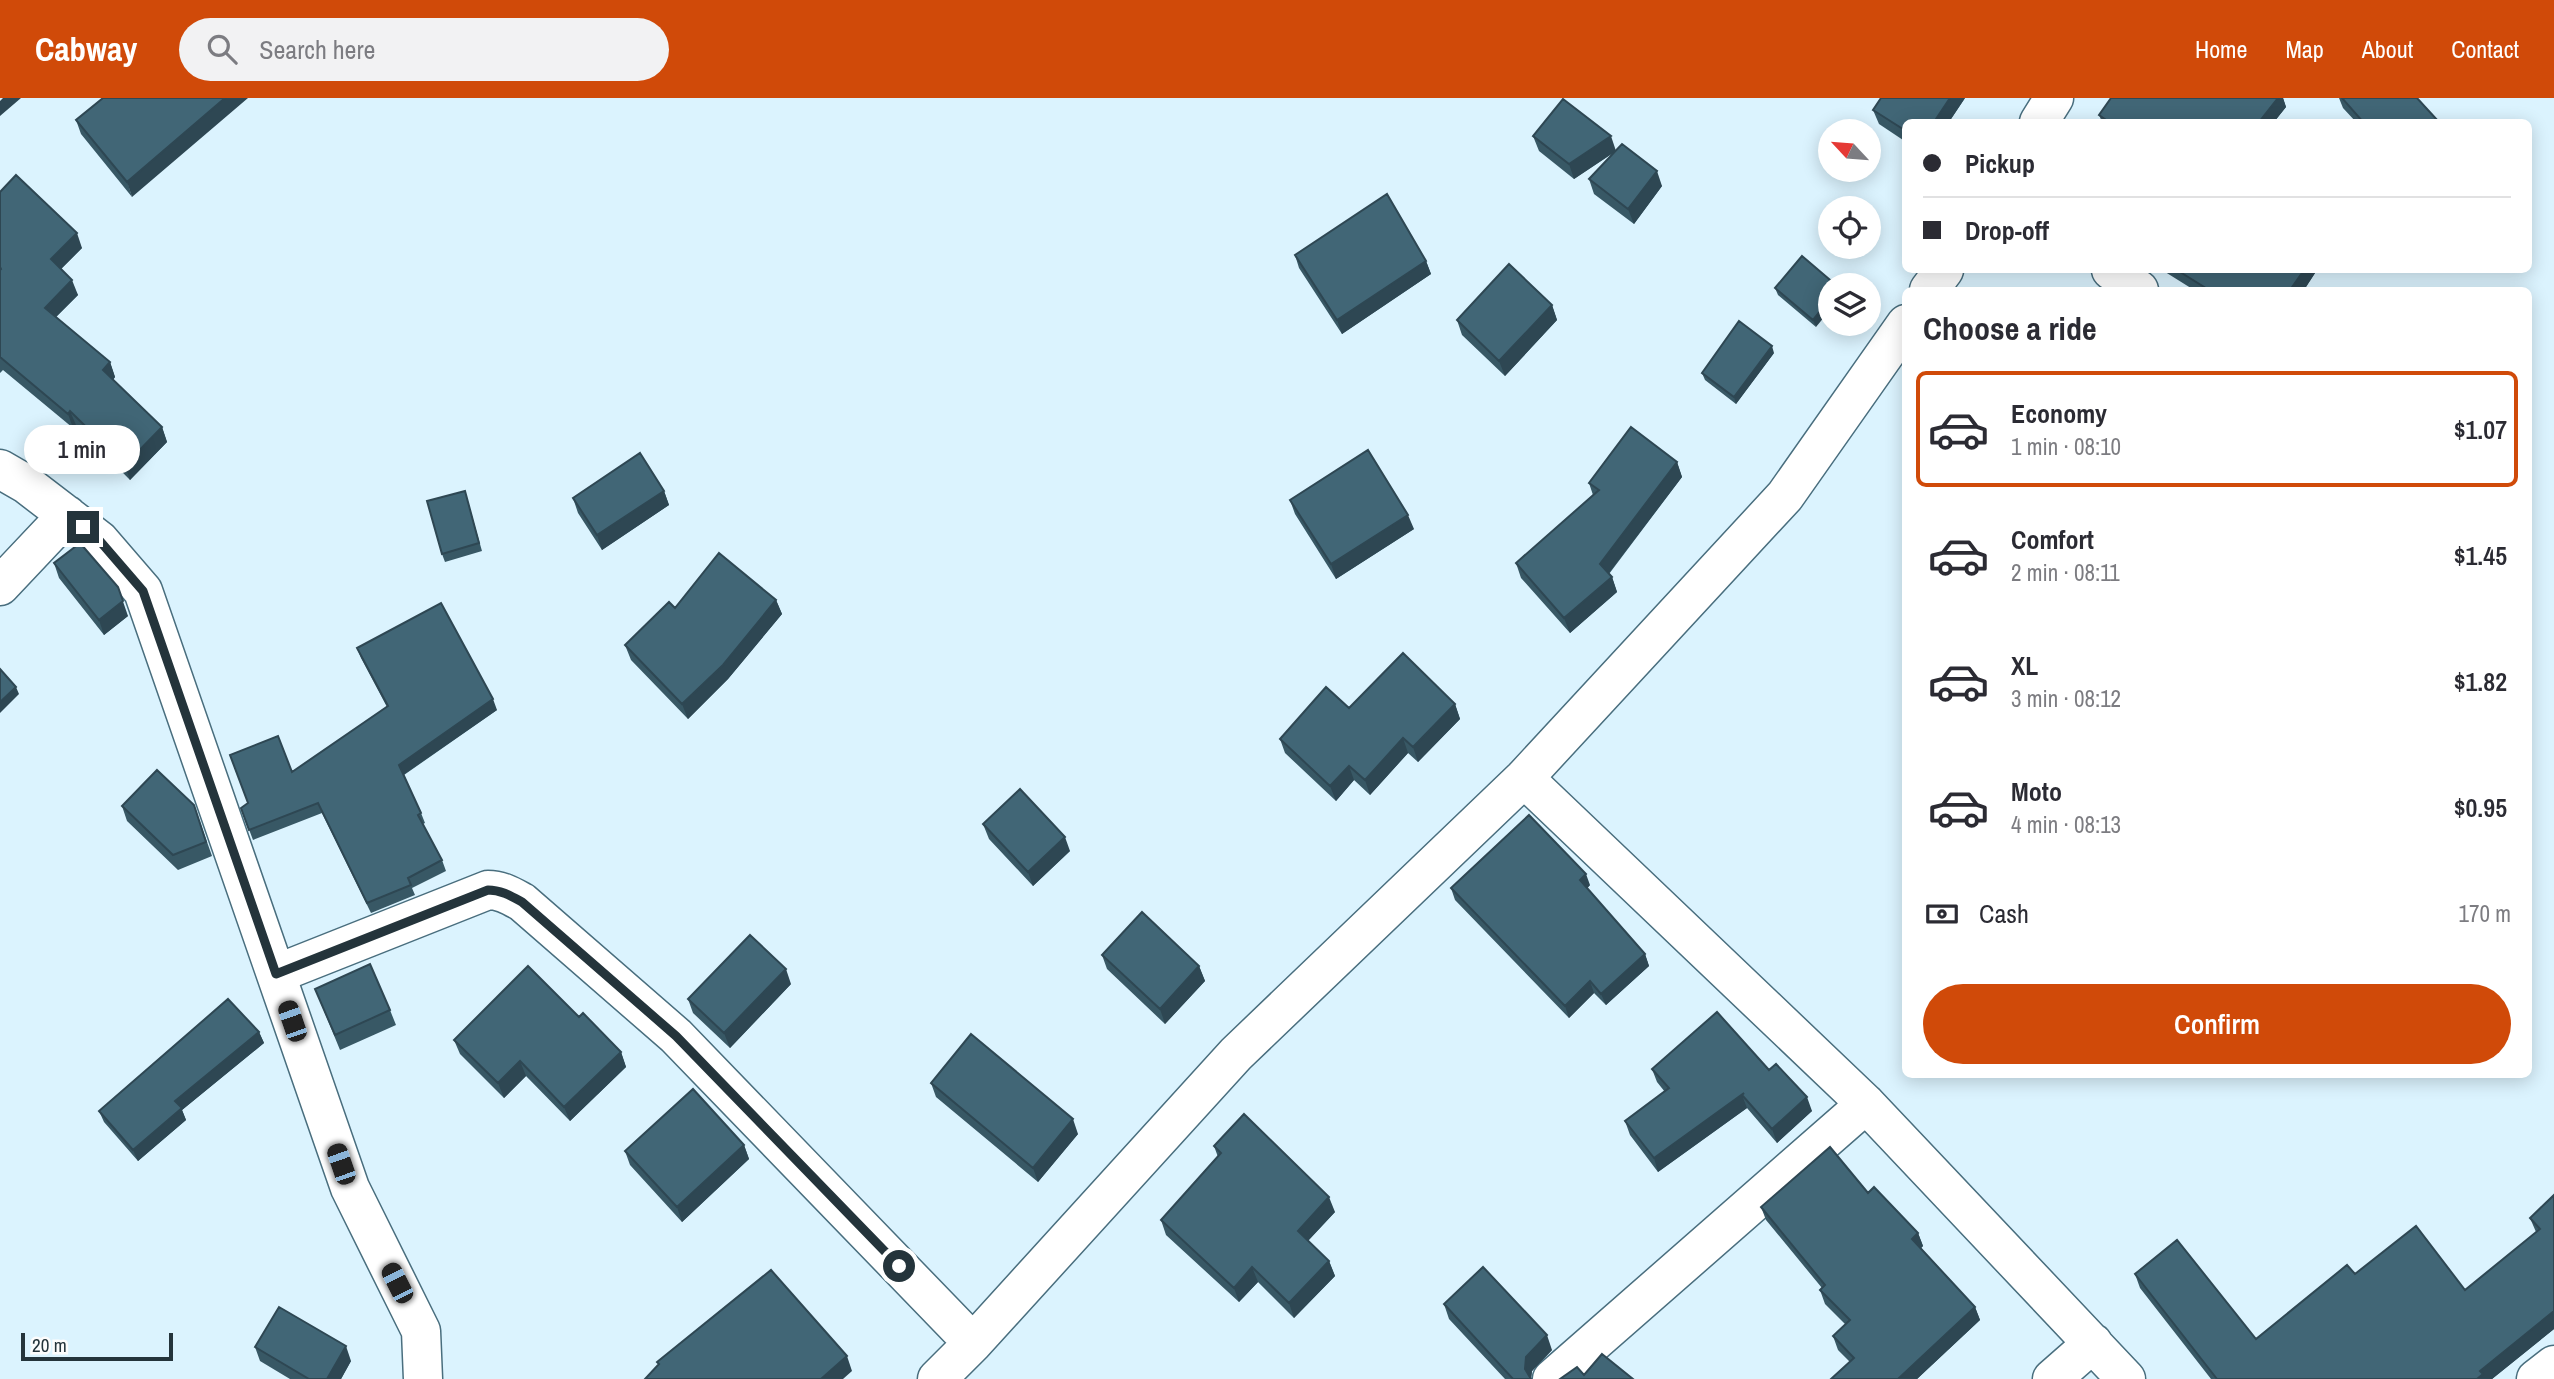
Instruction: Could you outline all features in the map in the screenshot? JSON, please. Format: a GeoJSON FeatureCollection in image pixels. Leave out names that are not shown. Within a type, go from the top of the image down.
{"type":"FeatureCollection","features":[{"type":"Feature","properties":{"kind":"street"},"geometry":{"type":"LineString","coordinates":[[2041,119],[2054,98]]}},
{"type":"Feature","properties":{"kind":"street"},"geometry":{"type":"LineString","coordinates":[[2115,273],[2134,287]]}},
{"type":"Feature","properties":{"kind":"street"},"geometry":{"type":"LineString","coordinates":[[937,1379],[973,1343],[1236,1054],[1524,778],[1785,496],[1902,330]]}},
{"type":"Feature","properties":{"kind":"street"},"geometry":{"type":"LineString","coordinates":[[0,469],[26,484],[99,540],[143,591],[350,1188],[421,1331],[423,1379]]}},
{"type":"Feature","properties":{"kind":"street"},"geometry":{"type":"LineString","coordinates":[[0,586],[67,515]]}},
{"type":"Feature","properties":{"kind":"street"},"geometry":{"type":"LineString","coordinates":[[1524,778],[1866,1104],[2126,1379]]}},
{"type":"Feature","properties":{"kind":"street"},"geometry":{"type":"LineString","coordinates":[[276,974],[488,890],[498,890],[509,895],[522,902],[676,1036],[973,1343]]}},
{"type":"Feature","properties":{"kind":"street"},"geometry":{"type":"LineString","coordinates":[[1552,1379],[1866,1104]]}},
{"type":"Feature","properties":{"kind":"street"},"geometry":{"type":"LineString","coordinates":[[2052,1379],[2092,1343]]}},
{"type":"Feature","properties":{"kind":"street"},"geometry":{"type":"LineString","coordinates":[[2536,1379],[2554,1365]]}},
{"type":"Feature","properties":{"kind":"building"},"geometry":{"type":"Polygon","coordinates":[[[103,98],[225,98],[127,182],[76,120],[103,98]]]}},
{"type":"Feature","properties":{"kind":"building"},"geometry":{"type":"Polygon","coordinates":[[[1881,98],[1950,98],[1936,119],[1902,119],[1902,128],[1873,110],[1881,98]]]}},
{"type":"Feature","properties":{"kind":"building"},"geometry":{"type":"Polygon","coordinates":[[[2111,98],[2278,98],[2261,119],[2105,119],[2099,115],[2111,98]]]}},
{"type":"Feature","properties":{"kind":"building"},"geometry":{"type":"Polygon","coordinates":[[[2342,98],[2417,98],[2436,119],[2360,119],[2342,98]]]}},
{"type":"Feature","properties":{"kind":"building"},"geometry":{"type":"Polygon","coordinates":[[[1563,99],[1611,136],[1569,164],[1533,136],[1563,99]]]}},
{"type":"Feature","properties":{"kind":"building"},"geometry":{"type":"Polygon","coordinates":[[[1622,144],[1657,171],[1628,209],[1589,179],[1622,144]]]}},
{"type":"Feature","properties":{"kind":"building"},"geometry":{"type":"Polygon","coordinates":[[[16,175],[77,233],[51,259],[72,280],[45,308],[110,362],[103,370],[162,427],[125,465],[70,411],[68,414],[0,357],[0,192],[16,175]]]}},
{"type":"Feature","properties":{"kind":"building"},"geometry":{"type":"Polygon","coordinates":[[[1387,194],[1426,261],[1337,320],[1295,255],[1387,194]]]}},
{"type":"Feature","properties":{"kind":"building"},"geometry":{"type":"Polygon","coordinates":[[[1802,256],[1822,273],[1818,273],[1818,314],[1813,320],[1775,288],[1802,256]]]}},
{"type":"Feature","properties":{"kind":"building"},"geometry":{"type":"Polygon","coordinates":[[[1509,264],[1552,305],[1499,361],[1457,320],[1509,264]]]}},
{"type":"Feature","properties":{"kind":"building"},"geometry":{"type":"Polygon","coordinates":[[[2182,273],[2302,273],[2292,287],[2204,287],[2182,273]]]}},
{"type":"Feature","properties":{"kind":"building"},"geometry":{"type":"Polygon","coordinates":[[[1739,321],[1772,346],[1734,397],[1702,373],[1739,321]]]}},
{"type":"Feature","properties":{"kind":"building"},"geometry":{"type":"Polygon","coordinates":[[[1631,427],[1677,462],[1600,564],[1612,577],[1564,618],[1516,563],[1599,490],[1589,483],[1631,427]]]}},
{"type":"Feature","properties":{"kind":"building"},"geometry":{"type":"Polygon","coordinates":[[[1368,450],[1408,515],[1331,564],[1290,500],[1368,450]]]}},
{"type":"Feature","properties":{"kind":"building"},"geometry":{"type":"Polygon","coordinates":[[[640,453],[664,491],[597,535],[573,498],[640,453]]]}},
{"type":"Feature","properties":{"kind":"building"},"geometry":{"type":"Polygon","coordinates":[[[465,491],[479,543],[442,554],[427,501],[465,491]]]}},
{"type":"Feature","properties":{"kind":"building"},"geometry":{"type":"Polygon","coordinates":[[[80,543],[118,587],[123,601],[99,620],[54,563],[80,543]]]}},
{"type":"Feature","properties":{"kind":"building"},"geometry":{"type":"Polygon","coordinates":[[[719,553],[776,600],[723,665],[682,704],[625,645],[669,602],[675,608],[719,553]]]}},
{"type":"Feature","properties":{"kind":"building"},"geometry":{"type":"Polygon","coordinates":[[[441,603],[493,699],[399,765],[421,813],[418,815],[442,860],[408,878],[411,885],[367,903],[318,803],[249,830],[241,808],[248,803],[230,755],[278,736],[292,772],[388,706],[357,648],[441,603]]]}},
{"type":"Feature","properties":{"kind":"building"},"geometry":{"type":"Polygon","coordinates":[[[1403,653],[1455,704],[1413,747],[1403,738],[1365,780],[1349,766],[1330,786],[1280,739],[1326,687],[1349,708],[1403,653]]]}},
{"type":"Feature","properties":{"kind":"building"},"geometry":{"type":"Polygon","coordinates":[[[0,669],[16,687],[0,702],[0,669]]]}},
{"type":"Feature","properties":{"kind":"building"},"geometry":{"type":"Polygon","coordinates":[[[157,770],[194,805],[206,842],[173,855],[122,806],[157,770]]]}},
{"type":"Feature","properties":{"kind":"building"},"geometry":{"type":"Polygon","coordinates":[[[1020,789],[1065,837],[1028,872],[983,824],[1020,789]]]}},
{"type":"Feature","properties":{"kind":"building"},"geometry":{"type":"Polygon","coordinates":[[[1529,815],[1586,874],[1580,880],[1645,954],[1601,994],[1590,981],[1565,1006],[1451,888],[1529,815]]]}},
{"type":"Feature","properties":{"kind":"building"},"geometry":{"type":"Polygon","coordinates":[[[1142,912],[1199,966],[1160,1009],[1102,955],[1142,912]]]}},
{"type":"Feature","properties":{"kind":"building"},"geometry":{"type":"Polygon","coordinates":[[[750,935],[786,969],[724,1033],[688,999],[750,935]]]}},
{"type":"Feature","properties":{"kind":"building"},"geometry":{"type":"Polygon","coordinates":[[[370,964],[390,1010],[335,1035],[315,989],[370,964]]]}},
{"type":"Feature","properties":{"kind":"building"},"geometry":{"type":"Polygon","coordinates":[[[528,966],[579,1017],[583,1013],[621,1052],[564,1107],[520,1061],[498,1083],[454,1040],[528,966]]]}},
{"type":"Feature","properties":{"kind":"building"},"geometry":{"type":"Polygon","coordinates":[[[228,999],[259,1032],[175,1101],[182,1108],[133,1150],[99,1111],[228,999]]]}},
{"type":"Feature","properties":{"kind":"building"},"geometry":{"type":"Polygon","coordinates":[[[1717,1012],[1769,1070],[1776,1064],[1807,1097],[1772,1129],[1742,1095],[1744,1093],[1654,1158],[1625,1121],[1669,1088],[1652,1069],[1717,1012]]]}},
{"type":"Feature","properties":{"kind":"building"},"geometry":{"type":"Polygon","coordinates":[[[971,1034],[1073,1119],[1033,1168],[931,1083],[971,1034]]]}},
{"type":"Feature","properties":{"kind":"building"},"geometry":{"type":"Polygon","coordinates":[[[693,1089],[744,1145],[677,1207],[625,1151],[693,1089]]]}},
{"type":"Feature","properties":{"kind":"building"},"geometry":{"type":"Polygon","coordinates":[[[1244,1114],[1329,1197],[1298,1231],[1329,1261],[1289,1303],[1252,1267],[1234,1288],[1161,1220],[1221,1153],[1214,1146],[1244,1114]]]}},
{"type":"Feature","properties":{"kind":"building"},"geometry":{"type":"Polygon","coordinates":[[[1830,1147],[1868,1193],[1874,1187],[1918,1233],[1912,1239],[1975,1307],[1898,1379],[1831,1379],[1854,1358],[1833,1336],[1850,1320],[1820,1290],[1825,1285],[1761,1207],[1830,1147]]]}},
{"type":"Feature","properties":{"kind":"building"},"geometry":{"type":"Polygon","coordinates":[[[2554,1195],[2554,1311],[2480,1371],[2483,1374],[2477,1379],[2217,1379],[2135,1274],[2177,1240],[2256,1339],[2347,1265],[2355,1274],[2416,1226],[2465,1290],[2540,1229],[2530,1218],[2554,1195]]]}},
{"type":"Feature","properties":{"kind":"building"},"geometry":{"type":"Polygon","coordinates":[[[1483,1267],[1547,1335],[1526,1357],[1525,1369],[1531,1379],[1513,1379],[1444,1304],[1483,1267]]]}},
{"type":"Feature","properties":{"kind":"building"},"geometry":{"type":"Polygon","coordinates":[[[771,1270],[847,1356],[821,1379],[645,1379],[659,1364],[657,1362],[771,1270]]]}},
{"type":"Feature","properties":{"kind":"building"},"geometry":{"type":"Polygon","coordinates":[[[279,1307],[346,1346],[327,1379],[309,1379],[255,1347],[279,1307]]]}},
{"type":"Feature","properties":{"kind":"building"},"geometry":{"type":"Polygon","coordinates":[[[1602,1354],[1633,1379],[1560,1379],[1577,1367],[1584,1375],[1602,1354]]]}},
{"type":"Feature","properties":{"kind":"route"},"geometry":{"type":"LineString","coordinates":[[83,527],[99,540],[143,591],[276,974],[488,890],[498,890],[509,895],[522,902],[676,1036],[899,1266]]}}]}
